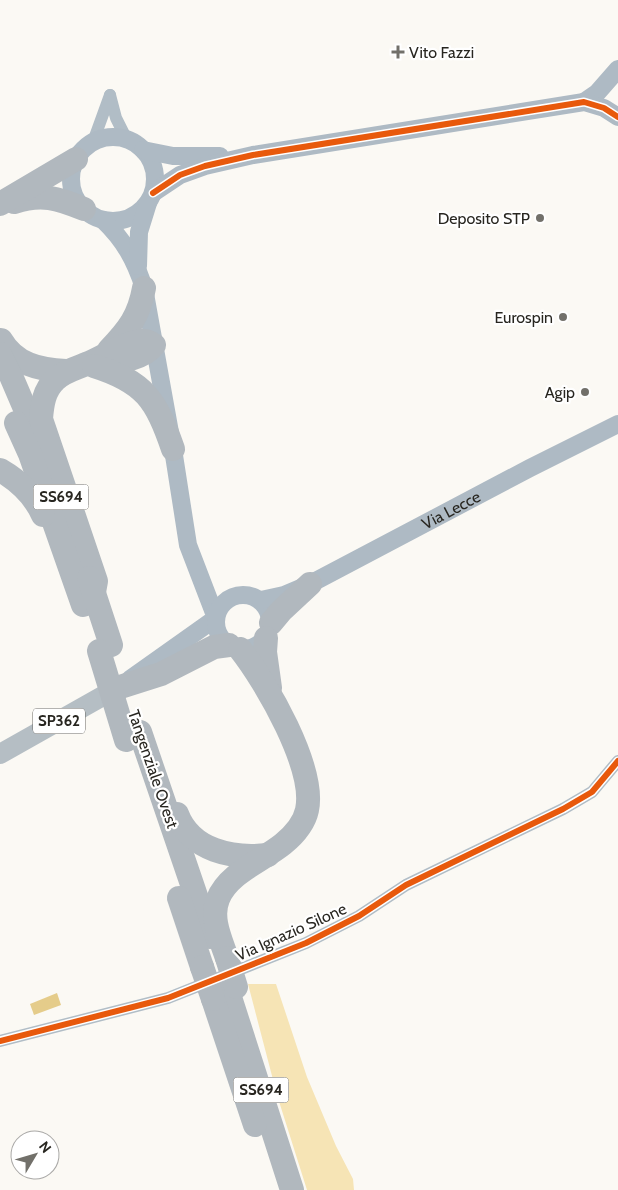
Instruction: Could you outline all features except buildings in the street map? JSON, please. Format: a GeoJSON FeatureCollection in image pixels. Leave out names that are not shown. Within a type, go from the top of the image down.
{"type":"FeatureCollection","features":[{"type":"Feature","properties":{"kind":"highway"},"geometry":{"type":"LineString","coordinates":[[0,205],[76,159]]}},
{"type":"Feature","properties":{"kind":"highway"},"geometry":{"type":"LineString","coordinates":[[0,205],[45,196],[67,202],[94,215]]}},
{"type":"Feature","properties":{"kind":"highway"},"geometry":{"type":"LineString","coordinates":[[94,592],[96,581],[41,419],[42,406],[48,388],[86,363],[127,331],[136,318],[141,303],[141,278]]}},
{"type":"Feature","properties":{"kind":"highway"},"geometry":{"type":"LineString","coordinates":[[0,338],[5,348],[16,358],[46,370],[86,363],[111,364],[150,351],[154,345]]}},
{"type":"Feature","properties":{"kind":"highway","name":"Tangenziale Ovest"},"geometry":{"type":"LineString","coordinates":[[0,354],[53,474],[94,592],[105,648],[216,962]]}},
{"type":"Feature","properties":{"kind":"highway"},"geometry":{"type":"LineString","coordinates":[[86,363],[116,373],[132,382],[145,394],[161,417],[173,449]]}},
{"type":"Feature","properties":{"kind":"highway","name":"Tangenziale Ovest"},"geometry":{"type":"LineString","coordinates":[[0,388],[30,454],[89,621],[105,648]]}},
{"type":"Feature","properties":{"kind":"highway"},"geometry":{"type":"LineString","coordinates":[[0,470],[12,477],[34,499],[82,615],[89,621]]}},
{"type":"Feature","properties":{"kind":"highway"},"geometry":{"type":"LineString","coordinates":[[271,695],[265,652],[268,630],[281,611],[310,584]]}},
{"type":"Feature","properties":{"kind":"highway"},"geometry":{"type":"LineString","coordinates":[[117,688],[161,674],[214,647],[234,647],[258,672],[271,695],[300,759],[307,786],[308,800],[304,817],[295,833],[232,880],[222,889],[217,901],[215,912],[216,962],[226,992]]}},
{"type":"Feature","properties":{"kind":"highway"},"geometry":{"type":"LineString","coordinates":[[137,737],[152,749],[179,820],[186,832],[196,841],[207,847],[237,856],[268,855]]}},
{"type":"Feature","properties":{"kind":"highway","name":"SS694"},"geometry":{"type":"LineString","coordinates":[[226,992],[251,1034],[246,1046],[292,1190]]}},
{"type":"Feature","properties":{"kind":"highway","name":"SS694"},"geometry":{"type":"LineString","coordinates":[[226,992],[276,1190]]}},
{"type":"Feature","properties":{"kind":"main road"},"geometry":{"type":"LineString","coordinates":[[604,106],[618,69]]}},
{"type":"Feature","properties":{"kind":"main road"},"geometry":{"type":"LineString","coordinates":[[94,215],[113,221],[133,216],[142,210],[151,198],[180,175],[205,166],[254,155],[604,106],[618,88]]}},
{"type":"Feature","properties":{"kind":"main road"},"geometry":{"type":"LineString","coordinates":[[141,278],[128,248],[115,232],[77,201],[73,191],[72,169],[76,159],[92,142],[104,138],[116,137],[127,140],[143,150],[150,159],[154,170],[155,182],[139,232],[141,278],[173,449],[188,545],[216,618],[218,633],[234,647],[253,648],[268,630],[270,615],[267,607],[261,600],[248,594],[234,595],[216,587],[205,576],[188,545]]}},
{"type":"Feature","properties":{"kind":"main road"},"geometry":{"type":"LineString","coordinates":[[143,150],[173,156],[254,155]]}},
{"type":"Feature","properties":{"kind":"main road","name":"Via Lecce"},"geometry":{"type":"LineString","coordinates":[[261,600],[284,595],[310,584],[530,468],[618,424]]}},
{"type":"Feature","properties":{"kind":"main road"},"geometry":{"type":"LineString","coordinates":[[117,688],[216,618],[222,604],[234,595]]}},
{"type":"Feature","properties":{"kind":"main road","name":"SP362"},"geometry":{"type":"LineString","coordinates":[[0,754],[117,688]]}},
{"type":"Feature","properties":{"kind":"street"},"geometry":{"type":"LineString","coordinates":[[92,142],[110,94],[116,118],[127,140]]}},
{"type":"Feature","properties":{"kind":"street"},"geometry":{"type":"LineString","coordinates":[[174,667],[170,665],[171,659],[182,648],[186,639]]}},
{"type":"Feature","properties":{"kind":"street","name":"Via Ignazio Silone"},"geometry":{"type":"LineString","coordinates":[[0,1041],[168,998],[306,943],[359,916],[406,886],[570,805],[592,792],[618,761]]}},
{"type":"Feature","properties":{"kind":"shaded area"},"geometry":{"type":"Polygon","coordinates":[[[248,984],[276,984],[307,1077],[336,1146],[353,1179],[354,1190],[307,1190],[277,1095],[248,984]]]}},
{"type":"Feature","properties":{"kind":"shaded area"},"geometry":{"type":"Polygon","coordinates":[[[57,993],[61,1005],[34,1015],[30,1004],[57,993]]]}},
{"type":"Feature","properties":{"kind":"cycle path"},"geometry":{"type":"LineString","coordinates":[[153,193],[180,175],[205,166],[253,155],[584,102],[604,108],[618,117]]}},
{"type":"Feature","properties":{"kind":"cycle path"},"geometry":{"type":"LineString","coordinates":[[0,1041],[168,998],[306,943],[359,916],[406,885],[563,809],[592,792],[618,761]]}},
{"type":"Feature","properties":{"kind":"place","name":"Vito Fazzi"},"geometry":{"type":"Point","coordinates":[398,52]}},
{"type":"Feature","properties":{"kind":"place","name":"Deposito STP"},"geometry":{"type":"Point","coordinates":[540,218]}},
{"type":"Feature","properties":{"kind":"place","name":"Eurospin"},"geometry":{"type":"Point","coordinates":[563,317]}},
{"type":"Feature","properties":{"kind":"place","name":"Agip"},"geometry":{"type":"Point","coordinates":[585,392]}}]}
